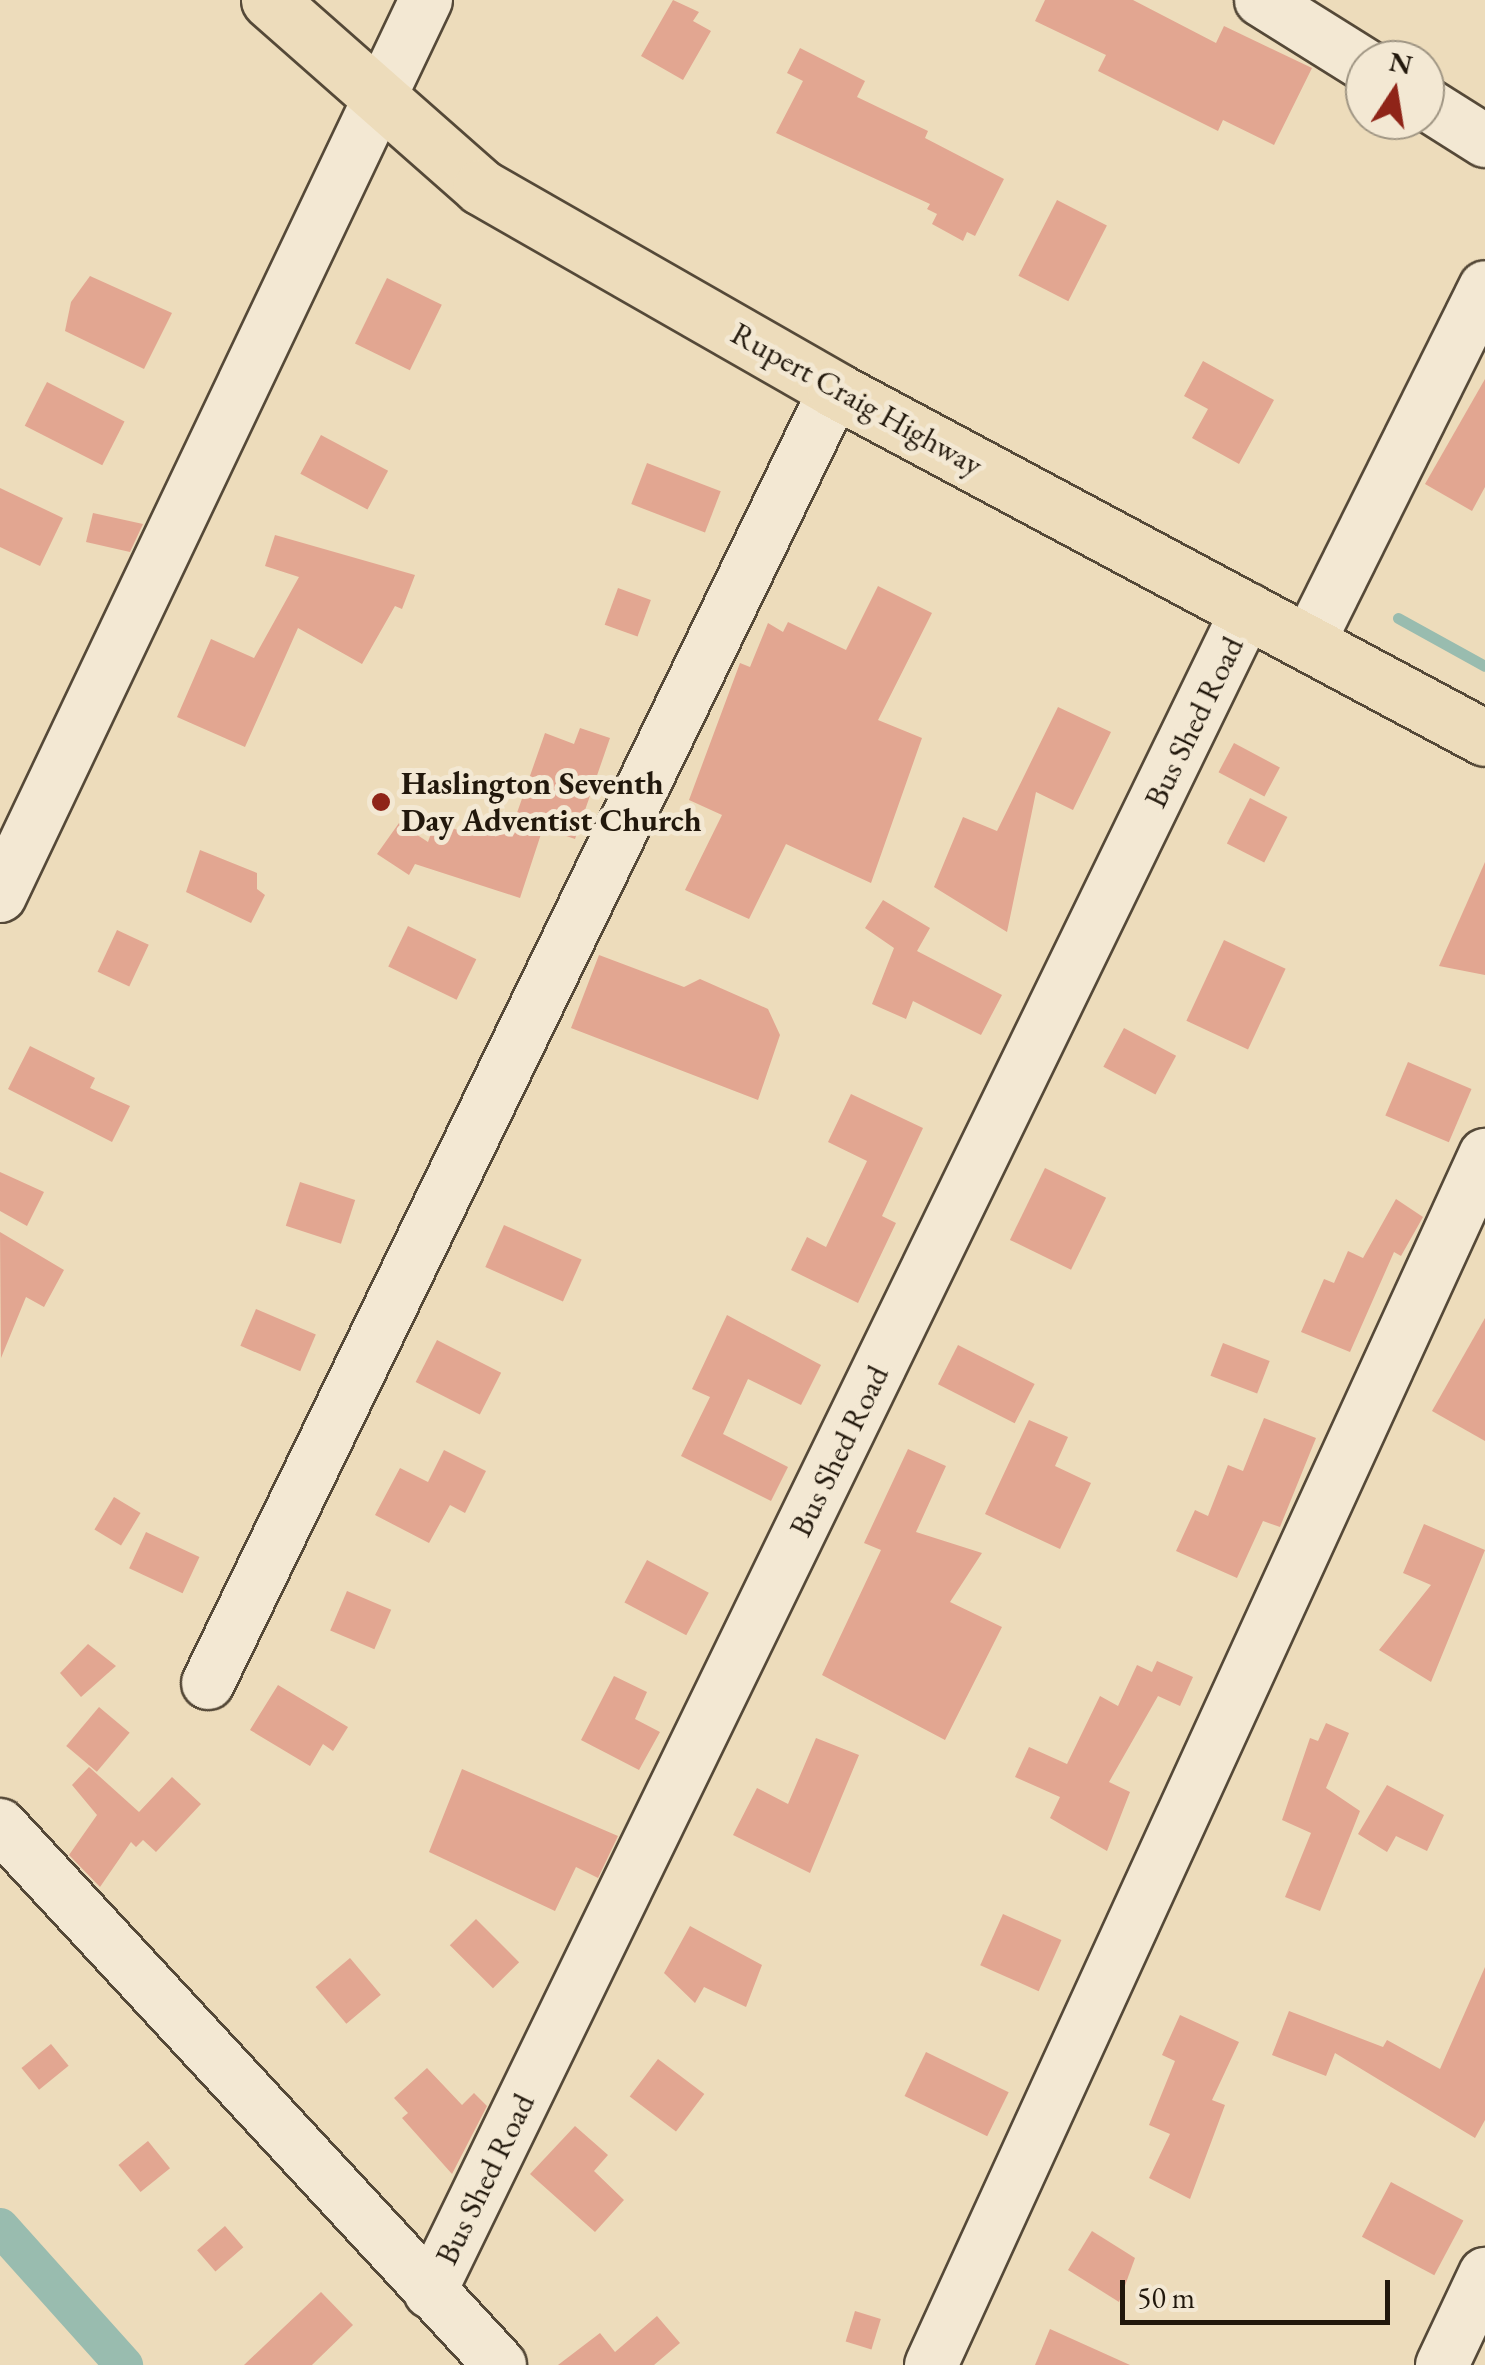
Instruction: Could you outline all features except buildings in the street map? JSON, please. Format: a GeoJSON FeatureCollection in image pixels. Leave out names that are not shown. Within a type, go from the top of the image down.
{"type":"FeatureCollection","features":[{"type":"Feature","properties":{"kind":"main road","name":"Rupert Craig Highway"},"geometry":{"type":"LineString","coordinates":[[269,0],[482,187],[835,390],[1485,738]]}},
{"type":"Feature","properties":{"kind":"street"},"geometry":{"type":"LineString","coordinates":[[0,896],[426,0]]}},
{"type":"Feature","properties":{"kind":"street"},"geometry":{"type":"LineString","coordinates":[[1261,0],[1345,52]]}},
{"type":"Feature","properties":{"kind":"street"},"geometry":{"type":"LineString","coordinates":[[1445,116],[1485,141]]}},
{"type":"Feature","properties":{"kind":"street"},"geometry":{"type":"LineString","coordinates":[[1308,642],[1485,287]]}},
{"type":"Feature","properties":{"kind":"street"},"geometry":{"type":"LineString","coordinates":[[208,1683],[835,390]]}},
{"type":"Feature","properties":{"kind":"street","name":"Bus Shed Road"},"geometry":{"type":"LineString","coordinates":[[430,2292],[1248,610]]}},
{"type":"Feature","properties":{"kind":"street"},"geometry":{"type":"LineString","coordinates":[[932,2365],[1485,1155]]}},
{"type":"Feature","properties":{"kind":"street"},"geometry":{"type":"LineString","coordinates":[[0,1825],[500,2365]]}},
{"type":"Feature","properties":{"kind":"street"},"geometry":{"type":"LineString","coordinates":[[1442,2365],[1485,2274]]}},
{"type":"Feature","properties":{"kind":"waterway"},"geometry":{"type":"LineString","coordinates":[[1398,618],[1485,666]]}},
{"type":"Feature","properties":{"kind":"waterway"},"geometry":{"type":"LineString","coordinates":[[0,2227],[124,2365]]}},
{"type":"Feature","properties":{"kind":"place","name":"Haslington Seventh Day Adventist Church"},"geometry":{"type":"Point","coordinates":[381,802]}}]}
